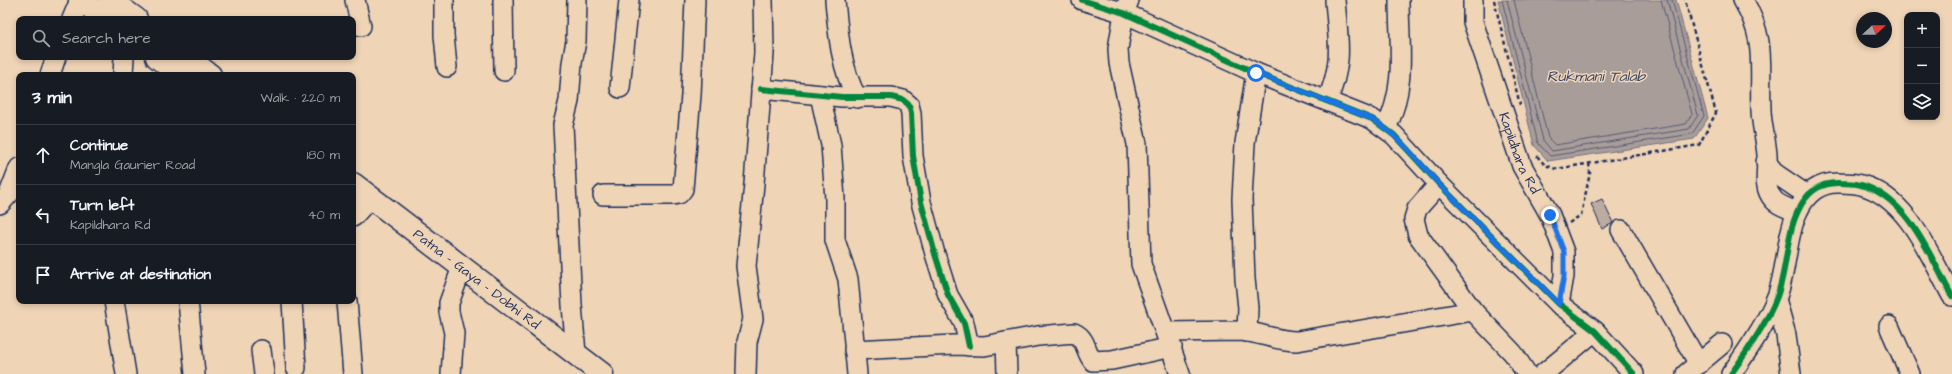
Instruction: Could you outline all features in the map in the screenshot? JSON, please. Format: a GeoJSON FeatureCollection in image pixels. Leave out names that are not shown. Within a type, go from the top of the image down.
{"type":"FeatureCollection","features":[{"type":"Feature","properties":{"kind":"main road"},"geometry":{"type":"LineString","coordinates":[[80,0],[103,16]]}},
{"type":"Feature","properties":{"kind":"main road"},"geometry":{"type":"LineString","coordinates":[[110,0],[132,16]]}},
{"type":"Feature","properties":{"kind":"main road"},"geometry":{"type":"LineString","coordinates":[[161,60],[176,72]]}},
{"type":"Feature","properties":{"kind":"main road"},"geometry":{"type":"LineString","coordinates":[[190,60],[206,72]]}},
{"type":"Feature","properties":{"kind":"main road","name":"Patna - Gaya - Dobhi Rd"},"geometry":{"type":"LineString","coordinates":[[356,186],[602,374]]}},
{"type":"Feature","properties":{"kind":"street"},"geometry":{"type":"LineString","coordinates":[[73,16],[80,0]]}},
{"type":"Feature","properties":{"kind":"street"},"geometry":{"type":"LineString","coordinates":[[355,0],[361,26]]}},
{"type":"Feature","properties":{"kind":"street"},"geometry":{"type":"LineString","coordinates":[[444,0],[444,35],[448,67]]}},
{"type":"Feature","properties":{"kind":"street"},"geometry":{"type":"LineString","coordinates":[[503,0],[504,71]]}},
{"type":"Feature","properties":{"kind":"street"},"geometry":{"type":"LineString","coordinates":[[576,354],[572,306],[563,125],[569,102],[572,63],[576,41],[577,0]]}},
{"type":"Feature","properties":{"kind":"street"},"geometry":{"type":"LineString","coordinates":[[620,88],[629,0]]}},
{"type":"Feature","properties":{"kind":"street"},"geometry":{"type":"LineString","coordinates":[[603,194],[673,195],[679,194],[683,189],[691,95],[695,0]]}},
{"type":"Feature","properties":{"kind":"street"},"geometry":{"type":"LineString","coordinates":[[746,374],[748,342],[753,319],[746,266],[764,53],[763,0]]}},
{"type":"Feature","properties":{"kind":"street"},"geometry":{"type":"LineString","coordinates":[[835,0],[842,53],[850,84],[857,98]]}},
{"type":"Feature","properties":{"kind":"street"},"geometry":{"type":"LineString","coordinates":[[1082,0],[1126,7],[1256,73],[1372,119],[1386,128],[1559,304],[1595,331],[1634,374]]}},
{"type":"Feature","properties":{"kind":"street"},"geometry":{"type":"LineString","coordinates":[[1327,101],[1336,80],[1338,64],[1339,32],[1336,0]]}},
{"type":"Feature","properties":{"kind":"street"},"geometry":{"type":"LineString","coordinates":[[1386,128],[1393,113],[1400,89],[1399,0]]}},
{"type":"Feature","properties":{"kind":"street","name":"Kapildhara Rd"},"geometry":{"type":"LineString","coordinates":[[1473,0],[1473,22],[1522,166],[1550,215],[1564,252],[1564,276],[1559,304]]}},
{"type":"Feature","properties":{"kind":"street"},"geometry":{"type":"LineString","coordinates":[[1743,0],[1753,17],[1760,41],[1761,110],[1767,185],[1773,199],[1797,212]]}},
{"type":"Feature","properties":{"kind":"street"},"geometry":{"type":"LineString","coordinates":[[1126,7],[1118,49],[1119,63],[1137,144],[1141,264],[1180,374]]}},
{"type":"Feature","properties":{"kind":"street"},"geometry":{"type":"LineString","coordinates":[[51,72],[55,60]]}},
{"type":"Feature","properties":{"kind":"street"},"geometry":{"type":"LineString","coordinates":[[122,72],[124,60]]}},
{"type":"Feature","properties":{"kind":"street"},"geometry":{"type":"LineString","coordinates":[[1247,332],[1248,308],[1245,279],[1242,199],[1245,143],[1256,73]]}},
{"type":"Feature","properties":{"kind":"street"},"geometry":{"type":"LineString","coordinates":[[761,90],[857,98],[891,97],[903,100],[909,105],[913,162],[921,202],[948,295],[964,324],[969,346]]}},
{"type":"Feature","properties":{"kind":"street"},"geometry":{"type":"LineString","coordinates":[[820,95],[831,144],[836,199],[835,240],[848,279],[857,374]]}},
{"type":"Feature","properties":{"kind":"street"},"geometry":{"type":"LineString","coordinates":[[1766,162],[1776,174],[1806,195]]}},
{"type":"Feature","properties":{"kind":"street"},"geometry":{"type":"LineString","coordinates":[[0,204],[9,194],[16,176]]}},
{"type":"Feature","properties":{"kind":"street"},"geometry":{"type":"LineString","coordinates":[[1731,374],[1746,353],[1776,299],[1797,212],[1806,195],[1829,182],[1861,185],[1889,199],[1901,210],[1909,221],[1952,296]]}},
{"type":"Feature","properties":{"kind":"street"},"geometry":{"type":"LineString","coordinates":[[1440,184],[1417,209],[1414,219],[1418,235],[1473,311],[1513,353],[1527,374]]}},
{"type":"Feature","properties":{"kind":"street"},"geometry":{"type":"LineString","coordinates":[[356,213],[370,197]]}},
{"type":"Feature","properties":{"kind":"street"},"geometry":{"type":"LineString","coordinates":[[1621,230],[1692,369],[1722,344]]}},
{"type":"Feature","properties":{"kind":"street"},"geometry":{"type":"LineString","coordinates":[[451,374],[454,333],[449,312],[449,303],[462,267]]}},
{"type":"Feature","properties":{"kind":"street"},"geometry":{"type":"LineString","coordinates":[[1776,299],[1786,335],[1792,374]]}},
{"type":"Feature","properties":{"kind":"street"},"geometry":{"type":"LineString","coordinates":[[114,304],[126,374]]}},
{"type":"Feature","properties":{"kind":"street"},"geometry":{"type":"LineString","coordinates":[[188,304],[194,374]]}},
{"type":"Feature","properties":{"kind":"street"},"geometry":{"type":"LineString","coordinates":[[292,304],[296,368]]}},
{"type":"Feature","properties":{"kind":"street"},"geometry":{"type":"LineString","coordinates":[[347,304],[353,374]]}},
{"type":"Feature","properties":{"kind":"street"},"geometry":{"type":"LineString","coordinates":[[854,350],[969,346],[1006,342],[1038,336],[1074,333],[1084,341],[1089,357],[1093,361],[1105,367],[1169,340],[1247,332],[1280,340],[1297,341],[1473,311]]}},
{"type":"Feature","properties":{"kind":"street"},"geometry":{"type":"LineString","coordinates":[[1889,326],[1910,374]]}},
{"type":"Feature","properties":{"kind":"street"},"geometry":{"type":"LineString","coordinates":[[1544,374],[1595,331]]}},
{"type":"Feature","properties":{"kind":"street"},"geometry":{"type":"LineString","coordinates":[[1006,342],[1007,374]]}},
{"type":"Feature","properties":{"kind":"street"},"geometry":{"type":"LineString","coordinates":[[261,350],[264,374]]}},
{"type":"Feature","properties":{"kind":"path"},"geometry":{"type":"LineString","coordinates":[[1494,0],[1520,106]]}},
{"type":"Feature","properties":{"kind":"path"},"geometry":{"type":"LineString","coordinates":[[1532,151],[1545,165],[1556,169],[1699,145],[1716,113],[1685,0]]}},
{"type":"Feature","properties":{"kind":"path"},"geometry":{"type":"LineString","coordinates":[[1557,231],[1581,215],[1590,173],[1589,163]]}},
{"type":"Feature","properties":{"kind":"water","name":"Rukmani Talab"},"geometry":{"type":"Polygon","coordinates":[[[1498,0],[1676,0],[1708,118],[1694,139],[1548,161],[1534,145],[1498,0]]]}},
{"type":"Feature","properties":{"kind":"building"},"geometry":{"type":"Polygon","coordinates":[[[1602,199],[1613,223],[1602,229],[1591,204],[1602,199]]]}},
{"type":"Feature","properties":{"kind":"cycle path"},"geometry":{"type":"LineString","coordinates":[[1082,0],[1124,13],[1256,73],[1372,119],[1394,135],[1439,184],[1559,304],[1595,331],[1634,374]]}},
{"type":"Feature","properties":{"kind":"cycle path"},"geometry":{"type":"LineString","coordinates":[[761,89],[842,97],[891,97],[903,100],[909,105],[911,113],[913,156],[921,202],[948,295],[964,323],[969,346]]}},
{"type":"Feature","properties":{"kind":"cycle path"},"geometry":{"type":"LineString","coordinates":[[1731,374],[1762,328],[1776,299],[1780,289],[1791,231],[1798,211],[1809,194],[1826,184],[1853,183],[1861,185],[1878,192],[1892,202],[1905,215],[1916,231],[1952,296]]}},
{"type":"Feature","properties":{"kind":"route"},"geometry":{"type":"LineString","coordinates":[[1256,73],[1355,111],[1386,128],[1559,304],[1564,276],[1564,252],[1550,215]]}}]}
